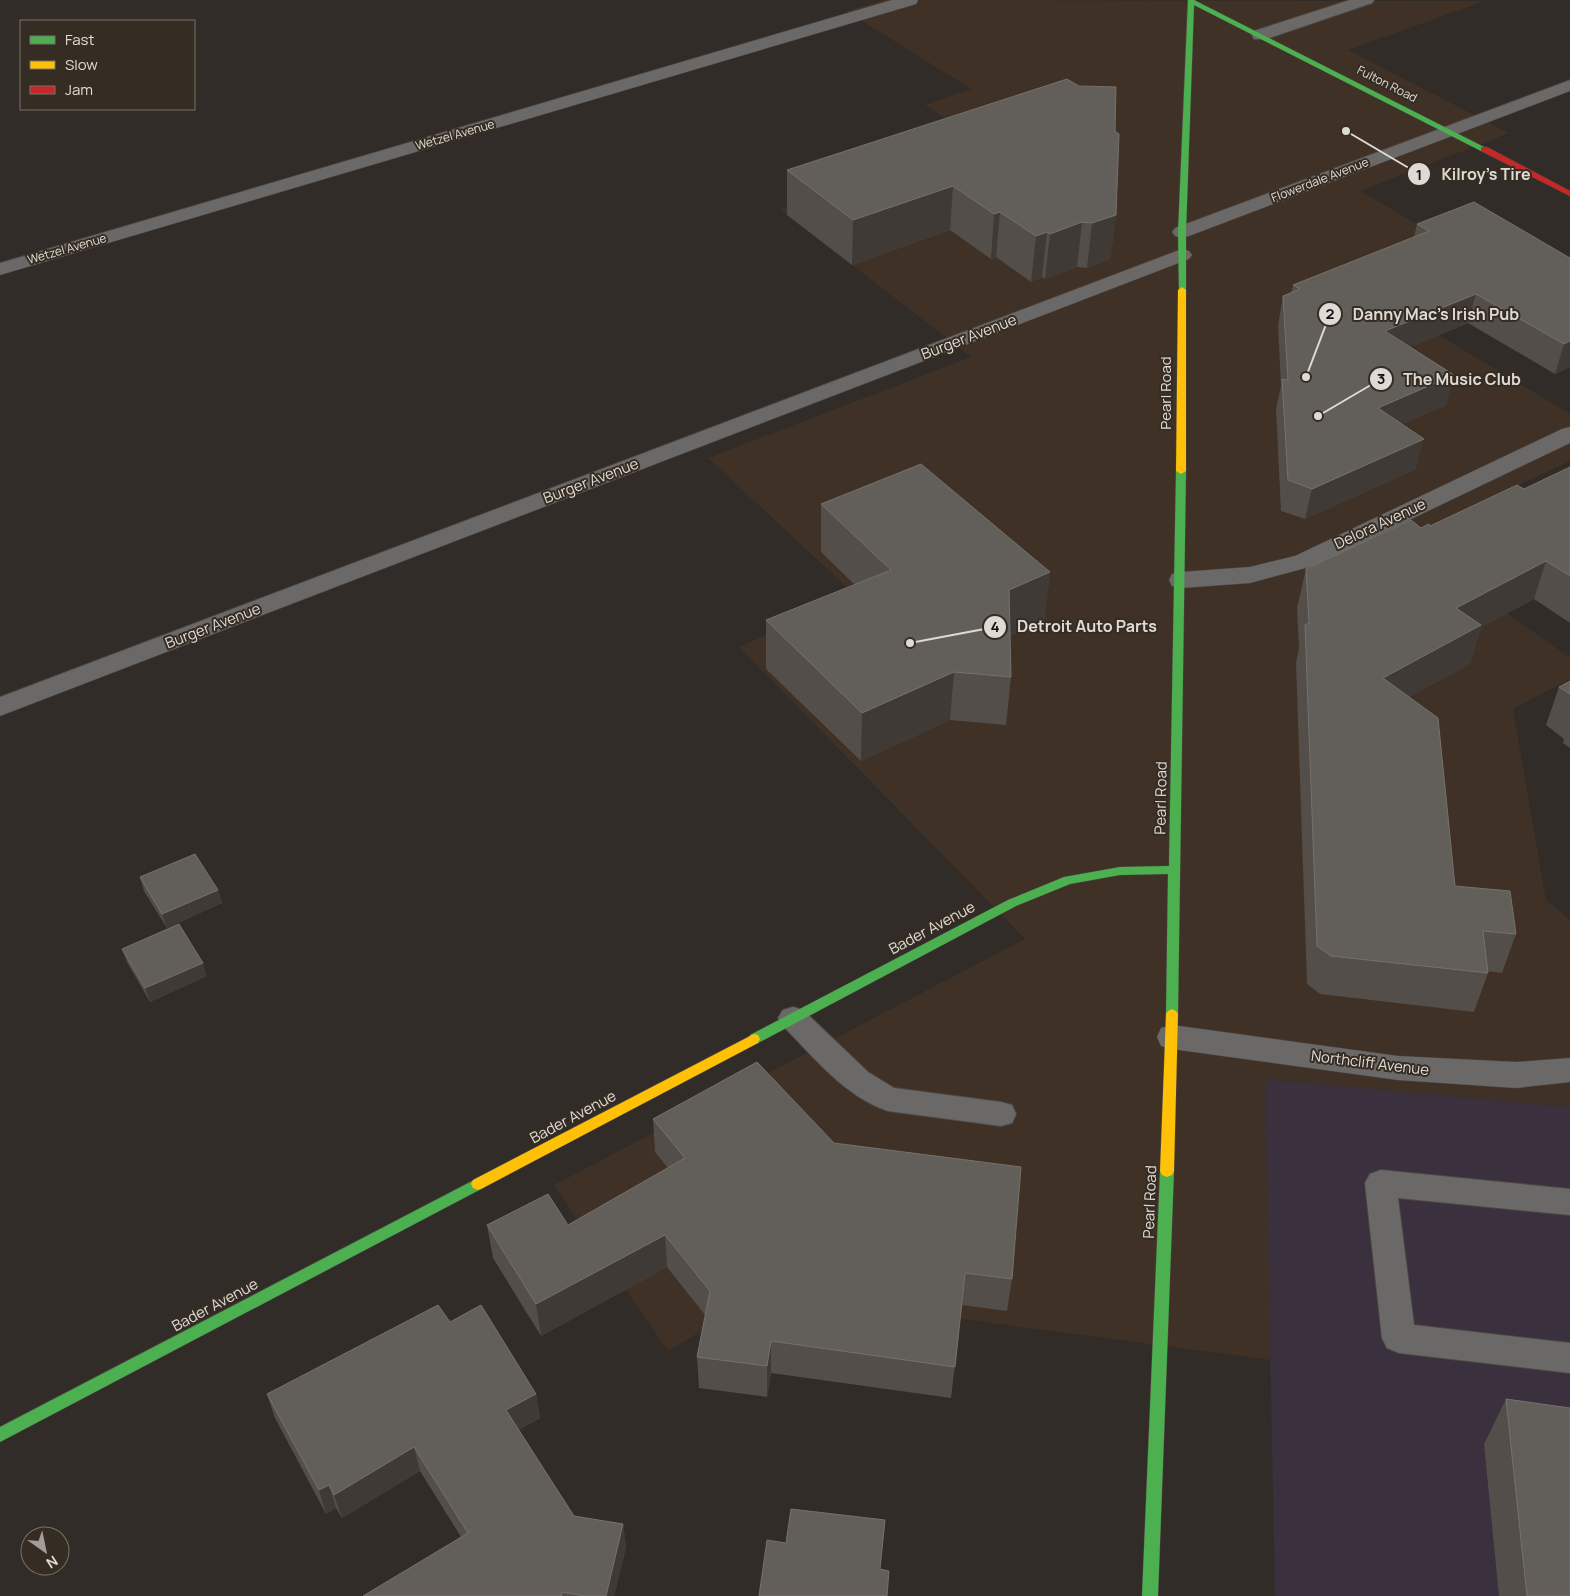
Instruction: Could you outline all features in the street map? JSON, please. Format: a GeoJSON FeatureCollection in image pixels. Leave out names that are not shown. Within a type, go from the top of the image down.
{"type":"FeatureCollection","features":[{"type":"Feature","properties":{"kind":"main road","name":"Fulton Road"},"geometry":{"type":"LineString","coordinates":[[1191,1],[1450,131],[1570,194]]}},
{"type":"Feature","properties":{"kind":"main road","name":"Pearl Road"},"geometry":{"type":"LineString","coordinates":[[1150,1596],[1172,1037],[1181,580],[1182,232],[1191,1]]}},
{"type":"Feature","properties":{"kind":"main road","name":"Bader Avenue"},"geometry":{"type":"LineString","coordinates":[[0,1435],[1012,903],[1068,880],[1120,871],[1175,870]]}},
{"type":"Feature","properties":{"kind":"street","name":"Wetzel Avenue"},"geometry":{"type":"LineString","coordinates":[[0,269],[910,0]]}},
{"type":"Feature","properties":{"kind":"street","name":"Flowerdale Avenue"},"geometry":{"type":"LineString","coordinates":[[1182,232],[1570,85]]}},
{"type":"Feature","properties":{"kind":"street","name":"Burger Avenue"},"geometry":{"type":"LineString","coordinates":[[0,708],[1182,255]]}},
{"type":"Feature","properties":{"kind":"street","name":"Delora Avenue"},"geometry":{"type":"LineString","coordinates":[[1181,580],[1250,575],[1304,561],[1570,434]]}},
{"type":"Feature","properties":{"kind":"street","name":"Northcliff Avenue"},"geometry":{"type":"LineString","coordinates":[[1172,1037],[1398,1068],[1516,1075],[1570,1070]]}},
{"type":"Feature","properties":{"kind":"lane"},"geometry":{"type":"LineString","coordinates":[[1260,35],[1366,0]]}},
{"type":"Feature","properties":{"kind":"lane"},"geometry":{"type":"LineString","coordinates":[[793,1018],[857,1080],[888,1099],[1001,1114]]}},
{"type":"Feature","properties":{"kind":"lane"},"geometry":{"type":"LineString","coordinates":[[1570,1202],[1381,1183],[1399,1338],[1570,1358]]}},
{"type":"Feature","properties":{"kind":"shaded area"},"geometry":{"type":"Polygon","coordinates":[[[883,0],[1485,1],[1348,50],[1509,133],[1360,191],[1480,260],[1382,301],[1570,414],[1570,461],[1403,539],[1570,658],[1570,679],[1513,709],[1546,900],[1570,920],[1570,1107],[1265,1079],[1271,1360],[765,1293],[668,1351],[554,1185],[1025,939],[739,647],[856,596],[708,458],[971,357],[780,209],[981,141],[925,105],[971,89],[846,11],[883,0]]]}},
{"type":"Feature","properties":{"kind":"shaded area"},"geometry":{"type":"Polygon","coordinates":[[[1265,1079],[1570,1107],[1570,1596],[1275,1596],[1265,1079]]]}},
{"type":"Feature","properties":{"kind":"building"},"geometry":{"type":"Polygon","coordinates":[[[1067,79],[1079,86],[1116,87],[1115,131],[1119,134],[1116,215],[1092,223],[1082,222],[1050,234],[1047,232],[1036,236],[1000,212],[994,214],[953,186],[853,220],[787,170],[1067,79]]]}},
{"type":"Feature","properties":{"kind":"building"},"geometry":{"type":"Polygon","coordinates":[[[1474,202],[1570,258],[1570,341],[1564,344],[1476,294],[1385,331],[1454,375],[1378,408],[1424,439],[1312,489],[1288,480],[1282,379],[1288,380],[1283,296],[1300,289],[1293,285],[1429,231],[1417,224],[1474,202]]]}},
{"type":"Feature","properties":{"kind":"building"},"geometry":{"type":"Polygon","coordinates":[[[921,464],[1050,572],[1009,590],[1011,677],[954,672],[862,713],[766,620],[891,570],[821,504],[921,464]]]}},
{"type":"Feature","properties":{"kind":"building"},"geometry":{"type":"Polygon","coordinates":[[[1570,467],[1570,576],[1546,561],[1456,608],[1481,625],[1383,678],[1438,718],[1455,886],[1510,891],[1516,934],[1483,931],[1488,973],[1331,956],[1317,946],[1305,625],[1309,623],[1306,569],[1411,520],[1421,528],[1429,524],[1430,526],[1517,485],[1524,489],[1570,467]]]}},
{"type":"Feature","properties":{"kind":"building"},"geometry":{"type":"Polygon","coordinates":[[[1570,681],[1570,694],[1559,687],[1570,681]]]}},
{"type":"Feature","properties":{"kind":"building"},"geometry":{"type":"Polygon","coordinates":[[[195,854],[218,890],[162,914],[140,877],[195,854]]]}},
{"type":"Feature","properties":{"kind":"building"},"geometry":{"type":"Polygon","coordinates":[[[179,924],[203,963],[145,988],[122,949],[179,924]]]}},
{"type":"Feature","properties":{"kind":"building"},"geometry":{"type":"Polygon","coordinates":[[[757,1062],[834,1143],[1021,1167],[1012,1279],[965,1273],[955,1367],[771,1341],[767,1366],[697,1357],[710,1291],[665,1235],[536,1304],[487,1225],[548,1194],[568,1225],[685,1158],[653,1119],[757,1062]]]}},
{"type":"Feature","properties":{"kind":"building"},"geometry":{"type":"Polygon","coordinates":[[[438,1305],[450,1322],[481,1305],[536,1394],[506,1410],[574,1516],[623,1524],[606,1596],[585,1596],[562,1592],[561,1596],[363,1596],[468,1533],[414,1447],[334,1495],[329,1485],[319,1490],[267,1394],[438,1305]]]}},
{"type":"Feature","properties":{"kind":"building"},"geometry":{"type":"Polygon","coordinates":[[[1506,1399],[1570,1408],[1570,1596],[1527,1596],[1506,1399]]]}},
{"type":"Feature","properties":{"kind":"building"},"geometry":{"type":"Polygon","coordinates":[[[791,1509],[885,1520],[880,1569],[889,1571],[887,1596],[759,1596],[767,1540],[786,1543],[791,1509]]]}},
{"type":"Feature","properties":{"kind":"traffic: fast"},"geometry":{"type":"LineString","coordinates":[[1182,290],[1182,232],[1191,0]]}},
{"type":"Feature","properties":{"kind":"traffic: fast"},"geometry":{"type":"LineString","coordinates":[[1191,1],[1484,149]]}},
{"type":"Feature","properties":{"kind":"traffic: fast"},"geometry":{"type":"LineString","coordinates":[[1172,1014],[1181,471]]}},
{"type":"Feature","properties":{"kind":"traffic: fast"},"geometry":{"type":"LineString","coordinates":[[754,1039],[1012,903],[1068,880],[1120,871],[1175,870]]}},
{"type":"Feature","properties":{"kind":"traffic: fast"},"geometry":{"type":"LineString","coordinates":[[1150,1596],[1167,1171]]}},
{"type":"Feature","properties":{"kind":"traffic: fast"},"geometry":{"type":"LineString","coordinates":[[0,1435],[478,1184]]}},
{"type":"Feature","properties":{"kind":"traffic: slow"},"geometry":{"type":"LineString","coordinates":[[1181,471],[1182,290]]}},
{"type":"Feature","properties":{"kind":"traffic: slow"},"geometry":{"type":"LineString","coordinates":[[1167,1171],[1172,1014]]}},
{"type":"Feature","properties":{"kind":"traffic: slow"},"geometry":{"type":"LineString","coordinates":[[478,1184],[754,1039]]}},
{"type":"Feature","properties":{"kind":"traffic: jam"},"geometry":{"type":"LineString","coordinates":[[1484,149],[1570,194]]}},
{"type":"Feature","properties":{"kind":"place","name":"Kilroy's Tire"},"geometry":{"type":"Point","coordinates":[1346,131]}},
{"type":"Feature","properties":{"kind":"place","name":"Danny Mac's Irish Pub"},"geometry":{"type":"Point","coordinates":[1306,377]}},
{"type":"Feature","properties":{"kind":"place","name":"The Music Club"},"geometry":{"type":"Point","coordinates":[1318,416]}},
{"type":"Feature","properties":{"kind":"place","name":"Detroit Auto Parts"},"geometry":{"type":"Point","coordinates":[910,643]}}]}
